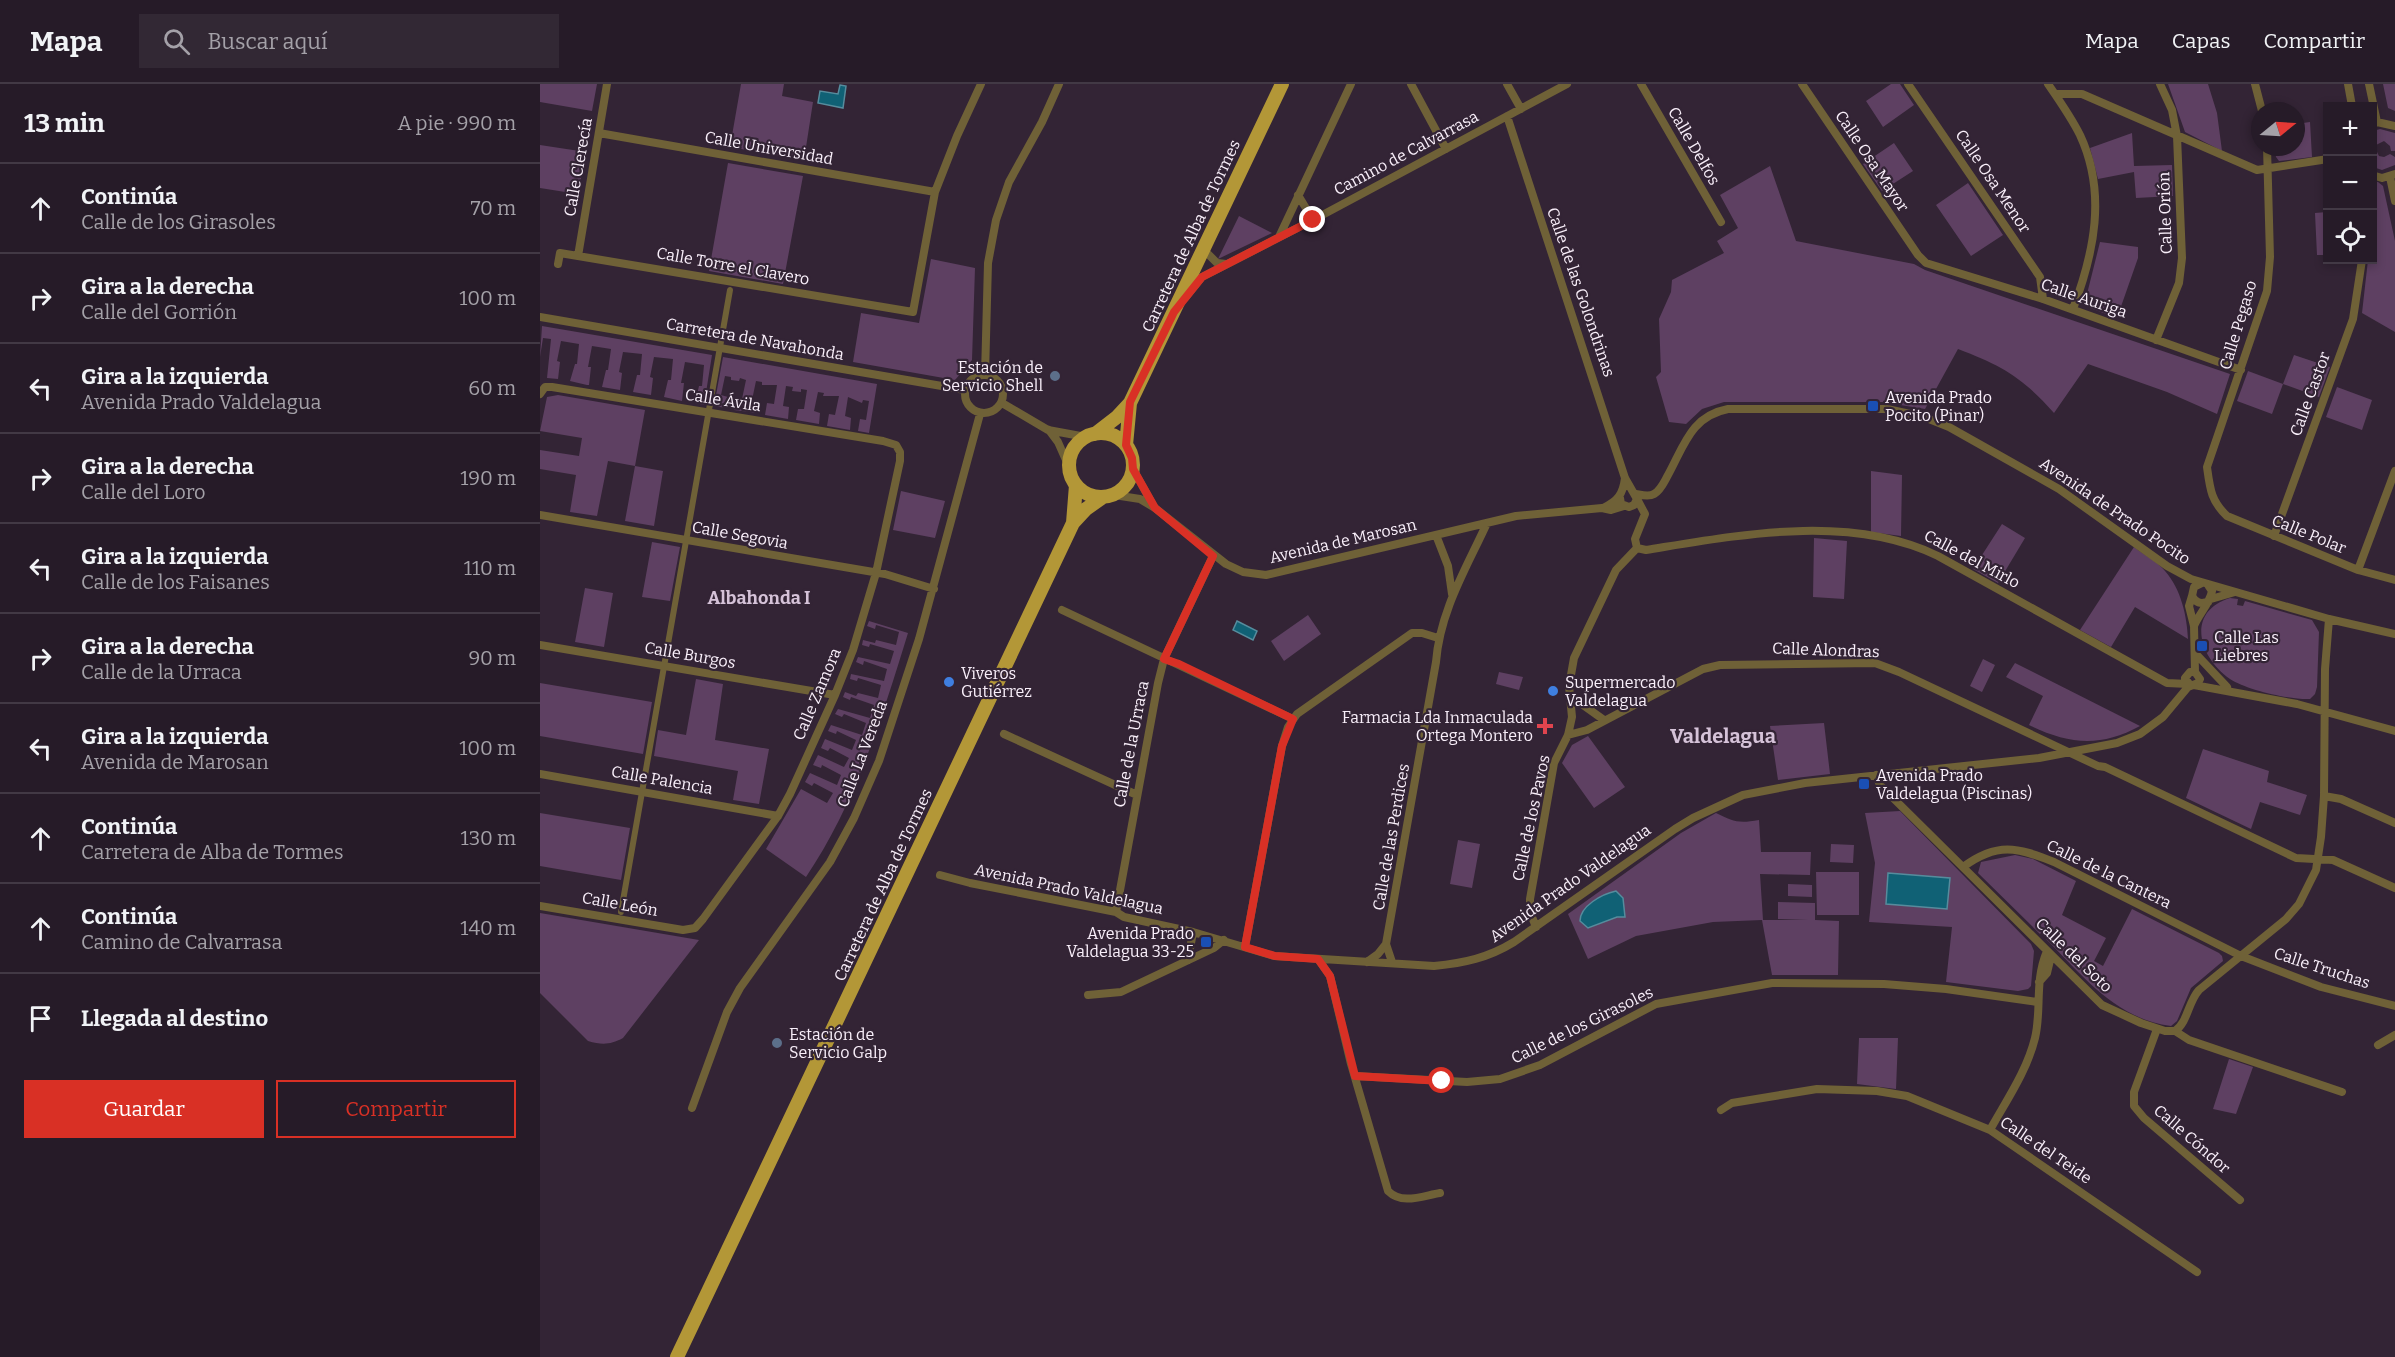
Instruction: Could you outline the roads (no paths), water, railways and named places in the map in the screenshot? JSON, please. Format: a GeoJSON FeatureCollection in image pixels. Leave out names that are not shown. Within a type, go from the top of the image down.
{"type":"FeatureCollection","features":[{"type":"Feature","properties":{"kind":"main road","name":"Carretera de Alba de Tormes"},"geometry":{"type":"LineString","coordinates":[[1090,435],[1117,417],[1130,402],[1282,84]]}},
{"type":"Feature","properties":{"kind":"main road","name":"Carretera de Alba de Tormes"},"geometry":{"type":"LineString","coordinates":[[1126,445],[1130,402]]}},
{"type":"Feature","properties":{"kind":"main road"},"geometry":{"type":"LineString","coordinates":[[1107,433],[1126,445],[1132,458],[1133,469],[1123,489],[1108,496],[1093,496],[1076,485],[1069,467],[1071,453],[1077,444],[1090,435],[1107,433]]}},
{"type":"Feature","properties":{"kind":"main road","name":"Carretera de Alba de Tormes"},"geometry":{"type":"LineString","coordinates":[[1073,523],[1076,485]]}},
{"type":"Feature","properties":{"kind":"main road","name":"Carretera de Alba de Tormes"},"geometry":{"type":"LineString","coordinates":[[677,1357],[1073,523],[1086,509],[1108,496]]}},
{"type":"Feature","properties":{"kind":"street","name":"Calle Clerecía"},"geometry":{"type":"LineString","coordinates":[[578,256],[607,84]]}},
{"type":"Feature","properties":{"kind":"street"},"geometry":{"type":"LineString","coordinates":[[934,192],[981,84]]}},
{"type":"Feature","properties":{"kind":"street"},"geometry":{"type":"LineString","coordinates":[[985,375],[988,263],[996,220],[1010,182],[1059,84]]}},
{"type":"Feature","properties":{"kind":"street"},"geometry":{"type":"LineString","coordinates":[[1280,237],[1351,84]]}},
{"type":"Feature","properties":{"kind":"street"},"geometry":{"type":"LineString","coordinates":[[1411,84],[1446,149]]}},
{"type":"Feature","properties":{"kind":"street"},"geometry":{"type":"LineString","coordinates":[[1507,84],[1521,109]]}},
{"type":"Feature","properties":{"kind":"street","name":"Camino de Calvarrasa"},"geometry":{"type":"LineString","coordinates":[[1174,312],[1202,277],[1567,84]]}},
{"type":"Feature","properties":{"kind":"street","name":"Calle Delfos"},"geometry":{"type":"LineString","coordinates":[[1641,84],[1721,222]]}},
{"type":"Feature","properties":{"kind":"street","name":"Calle Osa Mayor"},"geometry":{"type":"LineString","coordinates":[[1802,84],[1918,255]]}},
{"type":"Feature","properties":{"kind":"street","name":"Calle Osa Menor"},"geometry":{"type":"LineString","coordinates":[[1908,84],[2040,278],[2043,299]]}},
{"type":"Feature","properties":{"kind":"street"},"geometry":{"type":"LineString","coordinates":[[2048,84],[2080,135],[2094,184],[2093,247],[2086,275],[2073,309]]}},
{"type":"Feature","properties":{"kind":"street","name":"Calle Orión"},"geometry":{"type":"LineString","coordinates":[[2156,340],[2179,283],[2182,258],[2177,136],[2172,110],[2160,84]]}},
{"type":"Feature","properties":{"kind":"street"},"geometry":{"type":"LineString","coordinates":[[2255,84],[2260,102]]}},
{"type":"Feature","properties":{"kind":"street"},"geometry":{"type":"LineString","coordinates":[[2348,84],[2351,102]]}},
{"type":"Feature","properties":{"kind":"street"},"geometry":{"type":"LineString","coordinates":[[2369,84],[2372,102]]}},
{"type":"Feature","properties":{"kind":"street"},"geometry":{"type":"LineString","coordinates":[[2055,94],[2082,94],[2257,171],[2323,160]]}},
{"type":"Feature","properties":{"kind":"street","name":"Calle de las Golondrinas"},"geometry":{"type":"LineString","coordinates":[[1507,116],[1625,478],[1628,498]]}},
{"type":"Feature","properties":{"kind":"street"},"geometry":{"type":"LineString","coordinates":[[2377,123],[2392,123],[2395,126]]}},
{"type":"Feature","properties":{"kind":"street","name":"Calle Universidad"},"geometry":{"type":"LineString","coordinates":[[599,133],[934,192]]}},
{"type":"Feature","properties":{"kind":"street","name":"Calle Pegaso"},"geometry":{"type":"LineString","coordinates":[[2217,506],[2211,494],[2207,467],[2267,291],[2270,256],[2267,156]]}},
{"type":"Feature","properties":{"kind":"street"},"geometry":{"type":"LineString","coordinates":[[2392,176],[2395,201]]}},
{"type":"Feature","properties":{"kind":"street","name":"Calle Torre el Clavero"},"geometry":{"type":"LineString","coordinates":[[578,256],[913,312],[934,192]]}},
{"type":"Feature","properties":{"kind":"street"},"geometry":{"type":"LineString","coordinates":[[1298,195],[1313,220]]}},
{"type":"Feature","properties":{"kind":"street"},"geometry":{"type":"LineString","coordinates":[[1204,250],[1217,263],[1227,264]]}},
{"type":"Feature","properties":{"kind":"street"},"geometry":{"type":"LineString","coordinates":[[558,264],[560,253],[578,256]]}},
{"type":"Feature","properties":{"kind":"street","name":"Calle Auriga"},"geometry":{"type":"LineString","coordinates":[[1918,255],[1926,263],[2073,309],[2241,370]]}},
{"type":"Feature","properties":{"kind":"street","name":"Calle Castor"},"geometry":{"type":"LineString","coordinates":[[2274,536],[2353,319],[2361,264]]}},
{"type":"Feature","properties":{"kind":"street"},"geometry":{"type":"LineString","coordinates":[[621,912],[730,290]]}},
{"type":"Feature","properties":{"kind":"street","name":"Carretera de Navahonda"},"geometry":{"type":"LineString","coordinates":[[540,317],[965,390]]}},
{"type":"Feature","properties":{"kind":"street"},"geometry":{"type":"LineString","coordinates":[[985,375],[993,377],[1002,387],[1004,395],[1002,403],[993,412],[980,414],[967,405],[965,390],[969,382],[977,376],[985,375]]}},
{"type":"Feature","properties":{"kind":"street","name":"Calle Ávila"},"geometry":{"type":"LineString","coordinates":[[542,390],[708,412],[896,445]]}},
{"type":"Feature","properties":{"kind":"street"},"geometry":{"type":"LineString","coordinates":[[1002,403],[1048,430],[1065,435],[1090,435]]}},
{"type":"Feature","properties":{"kind":"street","name":"Avenida de Prado Pocito"},"geometry":{"type":"LineString","coordinates":[[1487,523],[1516,516],[1602,508],[1611,510],[1628,498],[1648,495],[1660,489],[1698,422],[1716,411],[1887,409],[1924,417],[1959,432],[2059,489],[2167,566],[2205,584],[2329,619],[2395,634]]}},
{"type":"Feature","properties":{"kind":"street","name":"Calle La Vereda"},"geometry":{"type":"LineString","coordinates":[[692,1108],[716,1038],[740,988],[817,882],[858,808],[879,761],[934,589],[980,414]]}},
{"type":"Feature","properties":{"kind":"street"},"geometry":{"type":"LineString","coordinates":[[1048,430],[1058,441],[1069,467]]}},
{"type":"Feature","properties":{"kind":"street","name":"Calle Zamora"},"geometry":{"type":"LineString","coordinates":[[695,928],[778,816],[835,695],[853,650],[876,573],[900,461],[900,452],[896,445]]}},
{"type":"Feature","properties":{"kind":"street","name":"Avenida de Marosan"},"geometry":{"type":"LineString","coordinates":[[1133,469],[1155,508]]}},
{"type":"Feature","properties":{"kind":"street"},"geometry":{"type":"LineString","coordinates":[[2358,570],[2395,471]]}},
{"type":"Feature","properties":{"kind":"street","name":"Avenida de Marosan"},"geometry":{"type":"LineString","coordinates":[[1108,496],[1140,499],[1155,508],[1213,556],[1243,572],[1266,575],[1487,523]]}},
{"type":"Feature","properties":{"kind":"street"},"geometry":{"type":"LineString","coordinates":[[1628,498],[1645,514],[1635,539],[1637,548]]}},
{"type":"Feature","properties":{"kind":"street","name":"Calle Polar"},"geometry":{"type":"LineString","coordinates":[[2217,506],[2228,516],[2274,536],[2358,570],[2395,580]]}},
{"type":"Feature","properties":{"kind":"street","name":"Calle Segovia"},"geometry":{"type":"LineString","coordinates":[[540,515],[876,573],[934,589]]}},
{"type":"Feature","properties":{"kind":"street","name":"Calle de las Perdices"},"geometry":{"type":"LineString","coordinates":[[1392,962],[1386,944],[1436,662],[1438,638],[1452,594],[1487,523]]}},
{"type":"Feature","properties":{"kind":"street","name":"Calle del Mirlo"},"geometry":{"type":"LineString","coordinates":[[1637,548],[1646,550],[1793,531],[1847,534],[1904,541],[1938,556],[2167,683],[2236,692]]}},
{"type":"Feature","properties":{"kind":"street","name":"Calle de las Perdices"},"geometry":{"type":"LineString","coordinates":[[1436,535],[1449,569],[1452,594]]}},
{"type":"Feature","properties":{"kind":"street","name":"Calle de los Pavos"},"geometry":{"type":"LineString","coordinates":[[1536,927],[1530,912],[1532,885],[1554,763],[1568,735],[1572,717],[1569,695],[1572,666],[1578,645],[1616,570],[1637,548]]}},
{"type":"Feature","properties":{"kind":"street","name":"Calle de la Urraca"},"geometry":{"type":"LineString","coordinates":[[1116,912],[1164,659],[1213,556]]}},
{"type":"Feature","properties":{"kind":"street"},"geometry":{"type":"LineString","coordinates":[[1449,569],[1464,572]]}},
{"type":"Feature","properties":{"kind":"street"},"geometry":{"type":"LineString","coordinates":[[2194,626],[2212,591],[2205,584],[2194,586],[2189,606],[2194,626],[2197,673],[2236,692],[2325,711],[2395,731]]}},
{"type":"Feature","properties":{"kind":"street"},"geometry":{"type":"LineString","coordinates":[[2192,596],[2201,604],[2236,592]]}},
{"type":"Feature","properties":{"kind":"street"},"geometry":{"type":"LineString","coordinates":[[1062,610],[1293,719]]}},
{"type":"Feature","properties":{"kind":"street"},"geometry":{"type":"LineString","coordinates":[[2175,1031],[2181,1027],[2192,997],[2286,919],[2299,904],[2309,887],[2318,858],[2324,796],[2329,619]]}},
{"type":"Feature","properties":{"kind":"street"},"geometry":{"type":"LineString","coordinates":[[1245,947],[1282,746],[1293,719],[1313,701],[1412,633],[1422,633],[1438,638]]}},
{"type":"Feature","properties":{"kind":"street","name":"Calle Burgos"},"geometry":{"type":"LineString","coordinates":[[540,645],[835,695]]}},
{"type":"Feature","properties":{"kind":"street"},"geometry":{"type":"LineString","coordinates":[[2195,653],[2227,687]]}},
{"type":"Feature","properties":{"kind":"street","name":"Calle Alondras"},"geometry":{"type":"LineString","coordinates":[[1568,735],[1587,730],[1703,669],[1720,665],[1875,663],[2105,767],[2296,858],[2333,860],[2395,888]]}},
{"type":"Feature","properties":{"kind":"street","name":"Avenida Prado Valdelagua"},"geometry":{"type":"LineString","coordinates":[[940,875],[1116,912],[1124,917],[1224,940],[1275,956],[1434,966],[1474,961],[1504,949],[1675,828],[1726,802],[1771,789],[1876,775],[2039,758],[2105,746],[2140,734],[2163,717],[2191,685],[2185,678],[2187,674],[2197,673]]}},
{"type":"Feature","properties":{"kind":"street"},"geometry":{"type":"LineString","coordinates":[[2167,683],[2175,703]]}},
{"type":"Feature","properties":{"kind":"street"},"geometry":{"type":"LineString","coordinates":[[1569,695],[1604,720]]}},
{"type":"Feature","properties":{"kind":"street"},"geometry":{"type":"LineString","coordinates":[[1004,734],[1137,795]]}},
{"type":"Feature","properties":{"kind":"street"},"geometry":{"type":"LineString","coordinates":[[2039,758],[2043,751],[2043,740]]}},
{"type":"Feature","properties":{"kind":"street"},"geometry":{"type":"LineString","coordinates":[[2105,746],[2102,757],[2105,767]]}},
{"type":"Feature","properties":{"kind":"street","name":"Calle Palencia"},"geometry":{"type":"LineString","coordinates":[[540,774],[778,816]]}},
{"type":"Feature","properties":{"kind":"street"},"geometry":{"type":"LineString","coordinates":[[1889,774],[1892,797]]}},
{"type":"Feature","properties":{"kind":"street","name":"Calle del Soto"},"geometry":{"type":"LineString","coordinates":[[1876,775],[1880,785],[2102,1005],[2157,1029],[2171,1033],[2175,1031],[2189,1040],[2342,1092]]}},
{"type":"Feature","properties":{"kind":"street"},"geometry":{"type":"LineString","coordinates":[[2324,796],[2341,799],[2395,824]]}},
{"type":"Feature","properties":{"kind":"street","name":"Calle de la Cantera"},"geometry":{"type":"LineString","coordinates":[[1963,867],[1977,857],[1992,851],[2009,848],[2026,851],[2054,862],[2241,956]]}},
{"type":"Feature","properties":{"kind":"street","name":"Calle León"},"geometry":{"type":"LineString","coordinates":[[540,906],[683,930],[695,928]]}},
{"type":"Feature","properties":{"kind":"street"},"geometry":{"type":"LineString","coordinates":[[1188,960],[1193,932]]}},
{"type":"Feature","properties":{"kind":"street"},"geometry":{"type":"LineString","coordinates":[[1088,995],[1121,992],[1214,948],[1224,940]]}},
{"type":"Feature","properties":{"kind":"street"},"geometry":{"type":"LineString","coordinates":[[1366,962],[1378,954],[1386,944]]}},
{"type":"Feature","properties":{"kind":"street"},"geometry":{"type":"LineString","coordinates":[[2047,973],[2049,954]]}},
{"type":"Feature","properties":{"kind":"street"},"geometry":{"type":"LineString","coordinates":[[1990,1130],[2027,1059],[2035,1038],[2041,966],[2049,954]]}},
{"type":"Feature","properties":{"kind":"street","name":"Calle Truchas"},"geometry":{"type":"LineString","coordinates":[[2241,956],[2321,987],[2395,1006]]}},
{"type":"Feature","properties":{"kind":"street"},"geometry":{"type":"LineString","coordinates":[[1318,959],[1330,976],[1355,1076],[1388,1191],[1404,1199],[1440,1193]]}},
{"type":"Feature","properties":{"kind":"street"},"geometry":{"type":"LineString","coordinates":[[1330,976],[1344,961]]}},
{"type":"Feature","properties":{"kind":"street"},"geometry":{"type":"LineString","coordinates":[[2039,982],[2047,973],[2064,969]]}},
{"type":"Feature","properties":{"kind":"street","name":"Calle de los Girasoles"},"geometry":{"type":"LineString","coordinates":[[1355,1076],[1442,1081],[1500,1079],[1540,1065],[1656,1004],[1772,983],[1884,984],[2037,1002]]}},
{"type":"Feature","properties":{"kind":"street","name":"Calle Cóndor"},"geometry":{"type":"LineString","coordinates":[[2157,1029],[2134,1092],[2134,1106],[2144,1118],[2240,1200]]}},
{"type":"Feature","properties":{"kind":"street"},"geometry":{"type":"LineString","coordinates":[[2378,1045],[2395,1035]]}},
{"type":"Feature","properties":{"kind":"street","name":"Calle del Teide"},"geometry":{"type":"LineString","coordinates":[[1721,1110],[1732,1103],[1817,1089],[1877,1091],[1907,1096],[1990,1130],[2197,1272]]}},
{"type":"Feature","properties":{"kind":"water"},"geometry":{"type":"Polygon","coordinates":[[[840,85],[846,86],[843,108],[818,103],[820,91],[838,94],[840,85]]]}},
{"type":"Feature","properties":{"kind":"water"},"geometry":{"type":"Polygon","coordinates":[[[1237,621],[1257,631],[1253,640],[1233,630],[1237,621]]]}},
{"type":"Feature","properties":{"kind":"water"},"geometry":{"type":"Polygon","coordinates":[[[1888,873],[1950,878],[1947,909],[1886,904],[1888,873]]]}},
{"type":"Feature","properties":{"kind":"water"},"geometry":{"type":"Polygon","coordinates":[[[1616,891],[1623,898],[1625,917],[1617,917],[1588,928],[1580,921],[1588,906],[1598,898],[1616,891]]]}},
{"type":"Feature","properties":{"kind":"place","name":"Estación de Servicio Shell"},"geometry":{"type":"Point","coordinates":[1055,376]}},
{"type":"Feature","properties":{"kind":"place","name":"Avenida Prado Pocito (Pinar)"},"geometry":{"type":"Point","coordinates":[1873,406]}},
{"type":"Feature","properties":{"kind":"place","name":"Calle Las Liebres"},"geometry":{"type":"Point","coordinates":[2202,646]}},
{"type":"Feature","properties":{"kind":"place","name":"Viveros Gutiérrez"},"geometry":{"type":"Point","coordinates":[949,682]}},
{"type":"Feature","properties":{"kind":"place","name":"Supermercado Valdelagua"},"geometry":{"type":"Point","coordinates":[1553,691]}},
{"type":"Feature","properties":{"kind":"place","name":"Farmacia Lda Inmaculada Ortega Montero"},"geometry":{"type":"Point","coordinates":[1545,726]}},
{"type":"Feature","properties":{"kind":"place","name":"Avenida Prado Valdelagua (Piscinas)"},"geometry":{"type":"Point","coordinates":[1864,784]}},
{"type":"Feature","properties":{"kind":"place","name":"Avenida Prado Valdelagua 33-25"},"geometry":{"type":"Point","coordinates":[1206,942]}},
{"type":"Feature","properties":{"kind":"place","name":"Estación de Servicio Galp"},"geometry":{"type":"Point","coordinates":[777,1043]}},
{"type":"Feature","properties":{"kind":"district","name":"Albahonda I"},"geometry":{"type":"Point","coordinates":[759,598]}},
{"type":"Feature","properties":{"kind":"district","name":"Valdelagua"},"geometry":{"type":"Point","coordinates":[1723,736]}}]}
